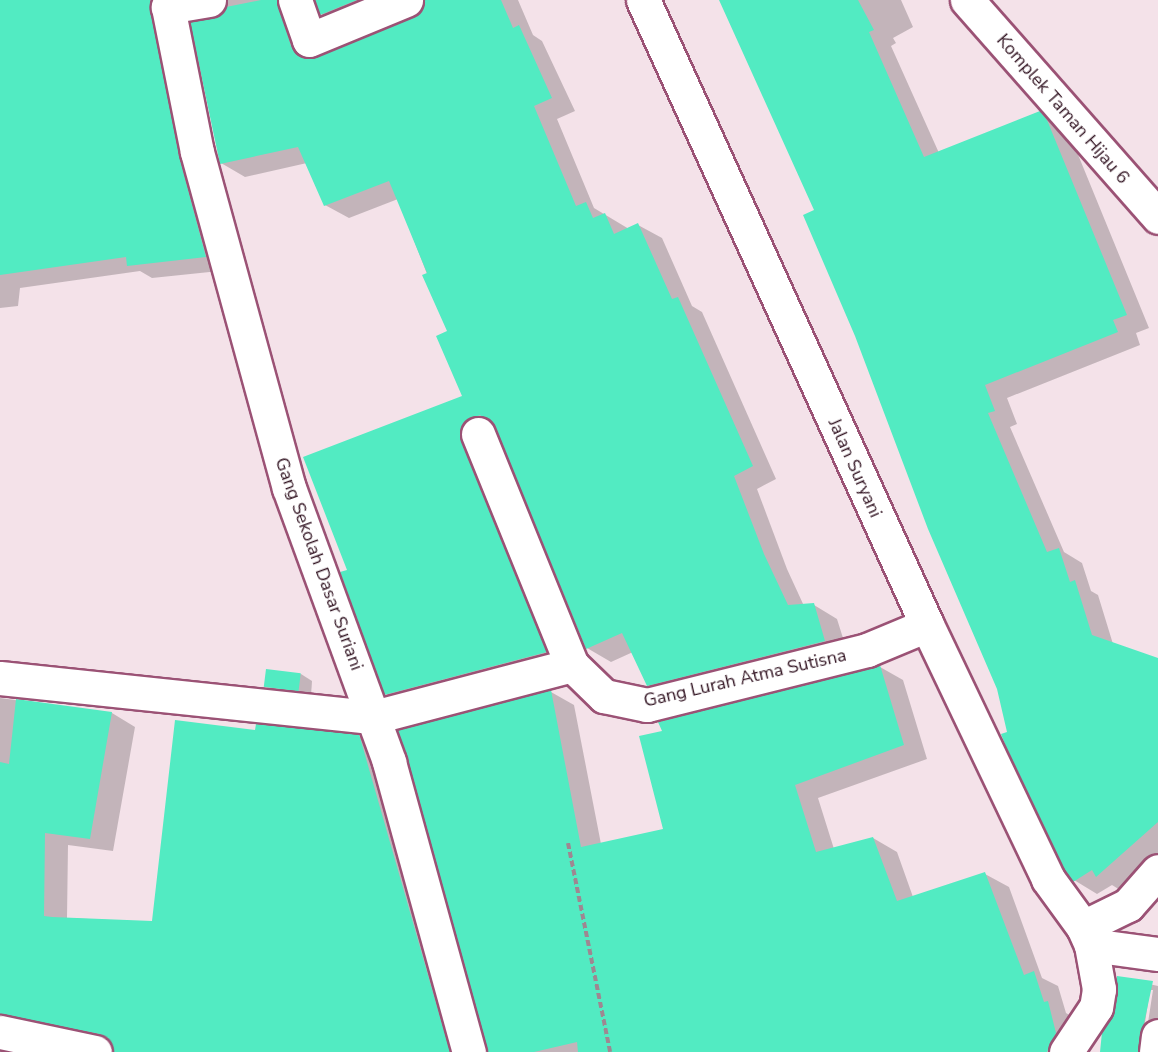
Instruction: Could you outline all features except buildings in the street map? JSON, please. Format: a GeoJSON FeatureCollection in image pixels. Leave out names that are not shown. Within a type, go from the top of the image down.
{"type":"FeatureCollection","features":[{"type":"Feature","properties":{"kind":"street","name":"Gang Sekolah Dasar Suriani"},"geometry":{"type":"LineString","coordinates":[[209,0],[168,8],[197,152],[289,488],[374,717],[469,1052]]}},
{"type":"Feature","properties":{"kind":"street"},"geometry":{"type":"LineString","coordinates":[[295,0],[309,40],[406,0]]}},
{"type":"Feature","properties":{"kind":"street","name":"Jalan Suryani"},"geometry":{"type":"LineString","coordinates":[[643,0],[927,626],[1048,879],[1087,936]]}},
{"type":"Feature","properties":{"kind":"street","name":"Komplek Taman Hijau 6"},"geometry":{"type":"LineString","coordinates":[[968,0],[1158,217]]}},
{"type":"Feature","properties":{"kind":"street"},"geometry":{"type":"LineString","coordinates":[[0,678],[374,717],[572,665],[478,434]]}},
{"type":"Feature","properties":{"kind":"street","name":"Gang Lurah Atma Sutisna"},"geometry":{"type":"LineString","coordinates":[[572,665],[604,696],[647,705],[867,650],[927,626]]}},
{"type":"Feature","properties":{"kind":"street"},"geometry":{"type":"LineString","coordinates":[[1087,936],[1128,905],[1158,871]]}},
{"type":"Feature","properties":{"kind":"street"},"geometry":{"type":"LineString","coordinates":[[1087,936],[1158,954]]}},
{"type":"Feature","properties":{"kind":"street"},"geometry":{"type":"LineString","coordinates":[[1066,1052],[1096,1007],[1099,989],[1087,936]]}},
{"type":"Feature","properties":{"kind":"street"},"geometry":{"type":"LineString","coordinates":[[0,1032],[95,1052]]}},
{"type":"Feature","properties":{"kind":"street"},"geometry":{"type":"LineString","coordinates":[[1156,1052],[1158,1036]]}},
{"type":"Feature","properties":{"kind":"path"},"geometry":{"type":"LineString","coordinates":[[568,843],[610,1052]]}}]}
